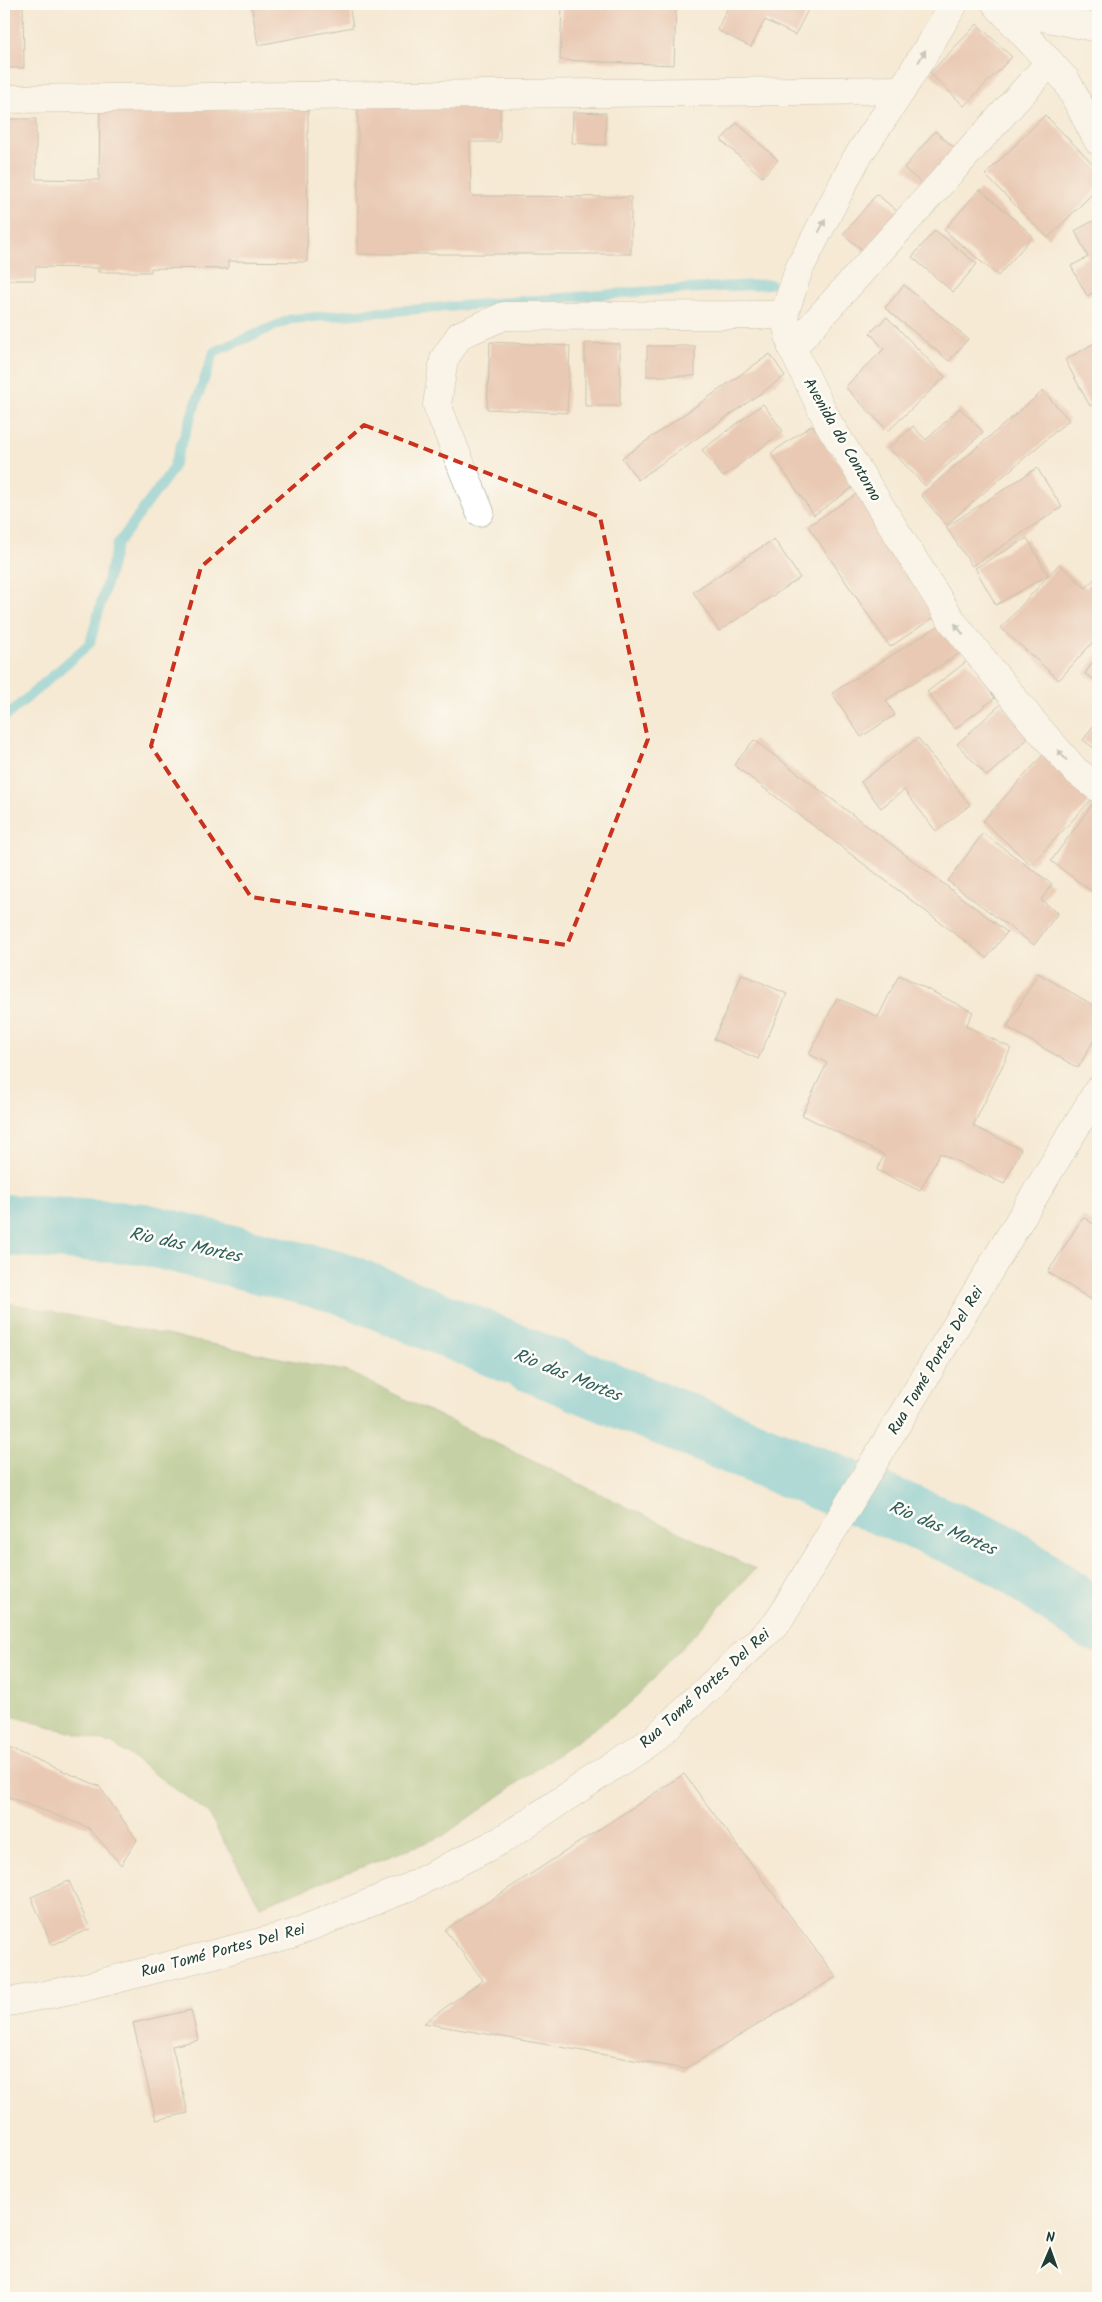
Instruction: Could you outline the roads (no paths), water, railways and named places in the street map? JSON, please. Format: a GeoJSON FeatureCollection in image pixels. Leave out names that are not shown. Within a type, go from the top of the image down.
{"type":"FeatureCollection","features":[{"type":"Feature","properties":{"kind":"street"},"geometry":{"type":"LineString","coordinates":[[480,512],[437,405],[444,359],[460,334],[504,316],[784,315],[799,269],[856,159],[902,90],[954,4]]}},
{"type":"Feature","properties":{"kind":"street"},"geometry":{"type":"LineString","coordinates":[[998,6],[1098,28]]}},
{"type":"Feature","properties":{"kind":"street"},"geometry":{"type":"LineString","coordinates":[[998,6],[1066,80],[1098,141]]}},
{"type":"Feature","properties":{"kind":"street"},"geometry":{"type":"LineString","coordinates":[[792,348],[1050,62]]}},
{"type":"Feature","properties":{"kind":"street"},"geometry":{"type":"LineString","coordinates":[[4,99],[902,90]]}},
{"type":"Feature","properties":{"kind":"street","name":"Avenida do Contorno"},"geometry":{"type":"LineString","coordinates":[[784,315],[792,348],[829,424],[952,621],[1032,722],[1075,770],[1098,788]]}},
{"type":"Feature","properties":{"kind":"street","name":"Rua Tomé Portes Del Rei"},"geometry":{"type":"LineString","coordinates":[[4,2003],[85,1987],[292,1934],[407,1888],[500,1841],[654,1739],[777,1623],[956,1329],[1098,1090]]}},
{"type":"Feature","properties":{"kind":"waterway"},"geometry":{"type":"LineString","coordinates":[[4,718],[90,643],[117,545],[172,470],[214,352],[291,319],[651,291],[770,284]]}},
{"type":"Feature","properties":{"kind":"waterway","name":"Rio das Mortes"},"geometry":{"type":"LineString","coordinates":[[4,1225],[144,1234],[341,1283],[998,1552],[1098,1622]]}}]}
